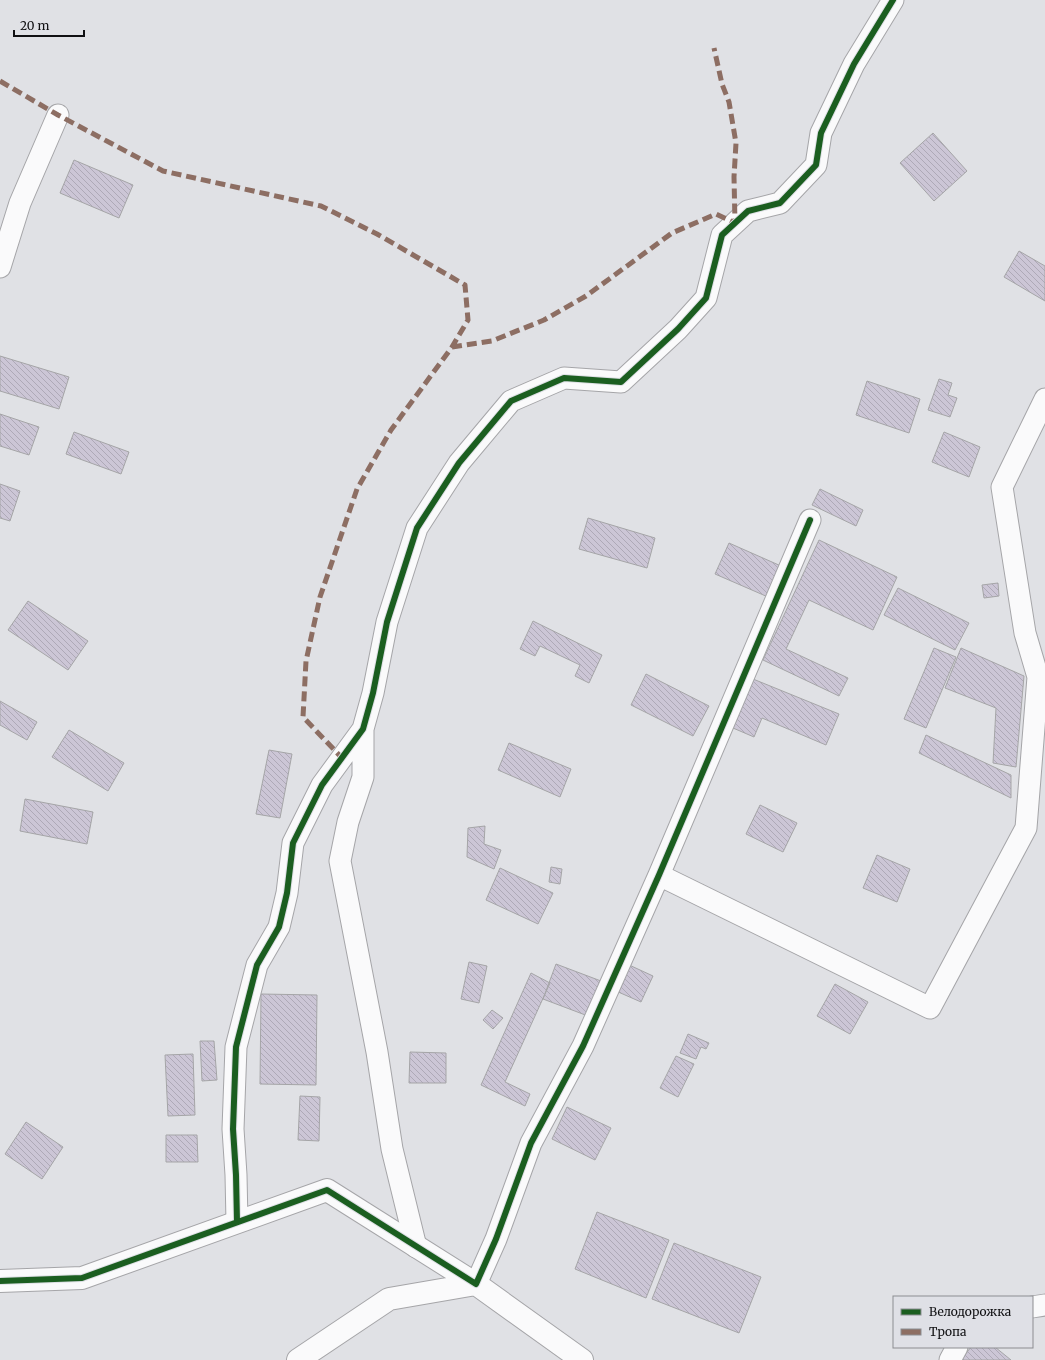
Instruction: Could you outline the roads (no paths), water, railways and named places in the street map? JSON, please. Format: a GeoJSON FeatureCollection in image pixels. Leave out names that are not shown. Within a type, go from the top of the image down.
{"type":"FeatureCollection","features":[{"type":"Feature","properties":{"kind":"street"},"geometry":{"type":"LineString","coordinates":[[416,1247],[392,1149],[377,1052],[340,861],[348,822],[364,777],[363,729],[373,693],[387,622],[417,528],[459,463],[511,401],[564,378],[621,382],[678,329],[706,298],[722,235],[748,211],[780,202],[816,165],[821,133],[854,64],[893,0]]}},
{"type":"Feature","properties":{"kind":"street"},"geometry":{"type":"LineString","coordinates":[[0,267],[20,203],[58,115]]}},
{"type":"Feature","properties":{"kind":"street"},"geometry":{"type":"LineString","coordinates":[[659,875],[930,1008],[1026,828],[1038,677],[1025,633],[1002,487],[1045,400]]}},
{"type":"Feature","properties":{"kind":"street"},"geometry":{"type":"LineString","coordinates":[[476,1284],[496,1239],[531,1143],[583,1046],[659,875],[810,520]]}},
{"type":"Feature","properties":{"kind":"street"},"geometry":{"type":"LineString","coordinates":[[237,1222],[233,1129],[236,1047],[257,965],[278,927],[286,893],[293,843],[322,785],[363,729]]}},
{"type":"Feature","properties":{"kind":"street"},"geometry":{"type":"LineString","coordinates":[[0,1281],[82,1278],[327,1190],[476,1284],[582,1360]]}},
{"type":"Feature","properties":{"kind":"street"},"geometry":{"type":"LineString","coordinates":[[298,1360],[389,1299],[476,1284]]}},
{"type":"Feature","properties":{"kind":"street"},"geometry":{"type":"LineString","coordinates":[[1033,1307],[1045,1306]]}},
{"type":"Feature","properties":{"kind":"street"},"geometry":{"type":"LineString","coordinates":[[950,1360],[956,1348]]}}]}
